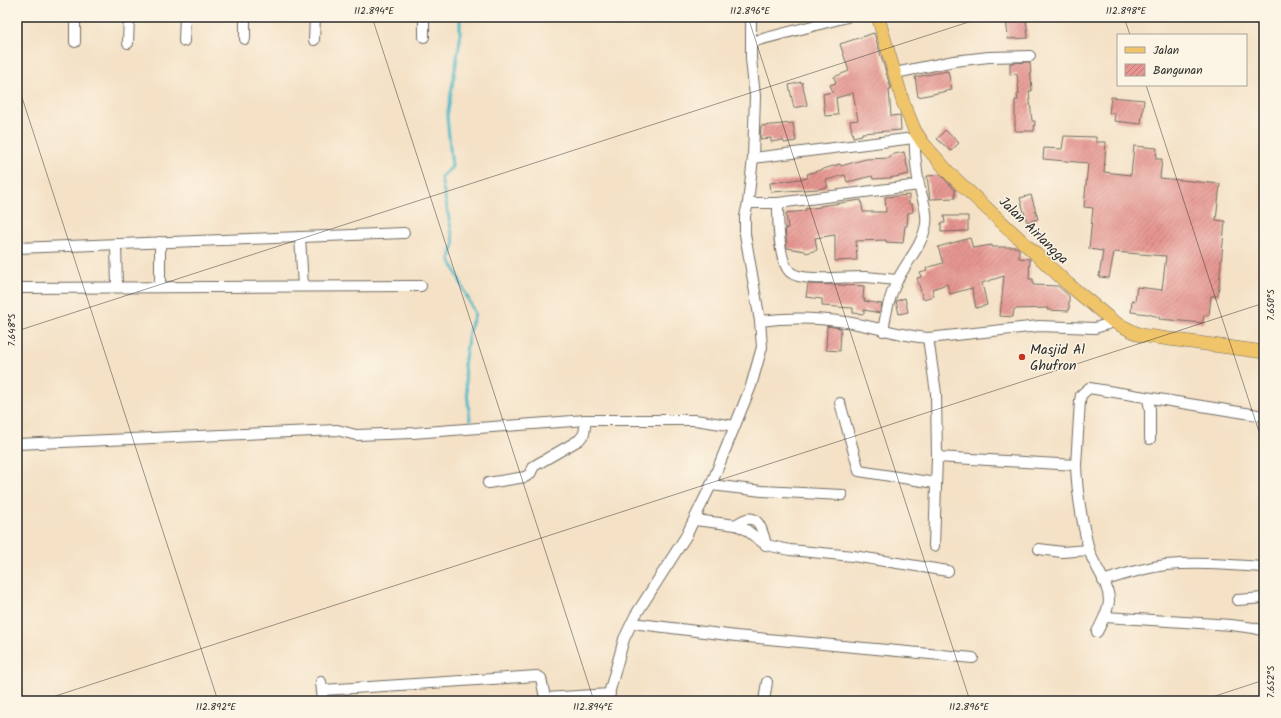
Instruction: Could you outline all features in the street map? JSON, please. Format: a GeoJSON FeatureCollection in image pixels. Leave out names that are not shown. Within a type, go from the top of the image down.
{"type":"FeatureCollection","features":[{"type":"Feature","properties":{"kind":"main road","name":"Jalan Airlangga"},"geometry":{"type":"LineString","coordinates":[[878,17],[903,102],[915,134],[950,174],[1034,254],[1114,322],[1140,335],[1264,352]]}},
{"type":"Feature","properties":{"kind":"street"},"geometry":{"type":"LineString","coordinates":[[75,17],[75,42]]}},
{"type":"Feature","properties":{"kind":"street"},"geometry":{"type":"LineString","coordinates":[[128,43],[129,17]]}},
{"type":"Feature","properties":{"kind":"street"},"geometry":{"type":"LineString","coordinates":[[184,41],[185,17]]}},
{"type":"Feature","properties":{"kind":"street"},"geometry":{"type":"LineString","coordinates":[[245,39],[246,17]]}},
{"type":"Feature","properties":{"kind":"street"},"geometry":{"type":"LineString","coordinates":[[314,40],[316,17]]}},
{"type":"Feature","properties":{"kind":"street"},"geometry":{"type":"LineString","coordinates":[[424,17],[424,37]]}},
{"type":"Feature","properties":{"kind":"street"},"geometry":{"type":"LineString","coordinates":[[323,701],[322,686],[537,676],[541,678],[545,700],[608,698],[624,639],[632,623],[695,520],[751,386],[762,347],[760,321],[745,234],[745,216],[753,158],[755,96],[750,42],[751,17]]}},
{"type":"Feature","properties":{"kind":"street"},"geometry":{"type":"LineString","coordinates":[[750,42],[847,17]]}},
{"type":"Feature","properties":{"kind":"street"},"geometry":{"type":"LineString","coordinates":[[895,73],[954,61],[989,57],[1030,56]]}},
{"type":"Feature","properties":{"kind":"street"},"geometry":{"type":"LineString","coordinates":[[753,158],[915,134],[919,186],[927,216],[926,226],[914,252],[897,280],[889,299],[883,331]]}},
{"type":"Feature","properties":{"kind":"street"},"geometry":{"type":"LineString","coordinates":[[748,203],[778,203],[919,186]]}},
{"type":"Feature","properties":{"kind":"street"},"geometry":{"type":"LineString","coordinates":[[778,203],[778,229],[781,250],[786,266],[793,274],[806,277],[866,277],[897,280]]}},
{"type":"Feature","properties":{"kind":"street"},"geometry":{"type":"LineString","coordinates":[[17,248],[404,234]]}},
{"type":"Feature","properties":{"kind":"street"},"geometry":{"type":"LineString","coordinates":[[300,237],[303,286]]}},
{"type":"Feature","properties":{"kind":"street"},"geometry":{"type":"LineString","coordinates":[[160,242],[160,287]]}},
{"type":"Feature","properties":{"kind":"street"},"geometry":{"type":"LineString","coordinates":[[116,244],[117,287]]}},
{"type":"Feature","properties":{"kind":"street"},"geometry":{"type":"LineString","coordinates":[[17,288],[420,286]]}},
{"type":"Feature","properties":{"kind":"street"},"geometry":{"type":"LineString","coordinates":[[760,321],[785,318],[847,322],[883,331],[928,338],[1039,326],[1095,328],[1114,322]]}},
{"type":"Feature","properties":{"kind":"street"},"geometry":{"type":"LineString","coordinates":[[928,338],[936,393],[937,457],[934,546]]}},
{"type":"Feature","properties":{"kind":"street"},"geometry":{"type":"LineString","coordinates":[[1096,632],[1105,617],[1109,601],[1108,591],[1089,550],[1077,495],[1076,465],[1080,401],[1081,395],[1084,391],[1095,388],[1148,399],[1264,416]]}},
{"type":"Feature","properties":{"kind":"street"},"geometry":{"type":"LineString","coordinates":[[1148,399],[1150,410],[1150,439]]}},
{"type":"Feature","properties":{"kind":"street"},"geometry":{"type":"LineString","coordinates":[[840,403],[858,470],[935,483]]}},
{"type":"Feature","properties":{"kind":"street"},"geometry":{"type":"LineString","coordinates":[[17,444],[337,430],[356,435],[413,433],[586,420],[695,420],[735,426]]}},
{"type":"Feature","properties":{"kind":"street"},"geometry":{"type":"LineString","coordinates":[[488,483],[525,477],[540,462],[580,440],[584,434],[586,420]]}},
{"type":"Feature","properties":{"kind":"street"},"geometry":{"type":"LineString","coordinates":[[937,457],[1076,465]]}},
{"type":"Feature","properties":{"kind":"street"},"geometry":{"type":"LineString","coordinates":[[711,484],[762,491],[842,495]]}},
{"type":"Feature","properties":{"kind":"street"},"geometry":{"type":"LineString","coordinates":[[695,520],[736,525],[748,518],[755,520],[761,528],[766,545],[790,550],[852,556],[948,571]]}},
{"type":"Feature","properties":{"kind":"street"},"geometry":{"type":"LineString","coordinates":[[1039,549],[1062,552],[1089,550]]}},
{"type":"Feature","properties":{"kind":"street"},"geometry":{"type":"LineString","coordinates":[[1103,581],[1136,571],[1166,566],[1215,564],[1264,567]]}},
{"type":"Feature","properties":{"kind":"street"},"geometry":{"type":"LineString","coordinates":[[1237,600],[1264,598]]}},
{"type":"Feature","properties":{"kind":"street"},"geometry":{"type":"LineString","coordinates":[[1105,617],[1231,625],[1264,631]]}},
{"type":"Feature","properties":{"kind":"street"},"geometry":{"type":"LineString","coordinates":[[632,623],[736,636],[973,658]]}},
{"type":"Feature","properties":{"kind":"street"},"geometry":{"type":"LineString","coordinates":[[764,701],[767,682]]}},
{"type":"Feature","properties":{"kind":"building"},"geometry":{"type":"Polygon","coordinates":[[[1026,17],[1028,38],[1008,39],[1006,18],[1026,17]]]}},
{"type":"Feature","properties":{"kind":"building"},"geometry":{"type":"Polygon","coordinates":[[[874,33],[891,89],[889,89],[891,116],[900,115],[901,130],[862,133],[862,135],[853,137],[850,121],[858,120],[853,93],[836,98],[838,115],[825,116],[823,94],[833,92],[830,85],[836,83],[834,77],[849,71],[840,44],[874,33]]]}},
{"type":"Feature","properties":{"kind":"building"},"geometry":{"type":"Polygon","coordinates":[[[1030,62],[1032,91],[1029,91],[1032,121],[1035,121],[1034,131],[1015,131],[1015,100],[1018,100],[1017,94],[1019,94],[1017,74],[1010,75],[1010,63],[1030,62]]]}},
{"type":"Feature","properties":{"kind":"building"},"geometry":{"type":"Polygon","coordinates":[[[948,71],[952,90],[918,97],[915,77],[948,71]]]}},
{"type":"Feature","properties":{"kind":"building"},"geometry":{"type":"Polygon","coordinates":[[[802,82],[807,105],[794,108],[789,85],[802,82]]]}},
{"type":"Feature","properties":{"kind":"building"},"geometry":{"type":"Polygon","coordinates":[[[1111,97],[1144,100],[1141,124],[1114,121],[1115,113],[1109,113],[1111,97]]]}},
{"type":"Feature","properties":{"kind":"building"},"geometry":{"type":"Polygon","coordinates":[[[793,123],[796,141],[784,143],[783,140],[771,142],[771,138],[760,139],[761,126],[793,123]]]}},
{"type":"Feature","properties":{"kind":"building"},"geometry":{"type":"Polygon","coordinates":[[[945,130],[959,143],[951,151],[937,139],[945,130]]]}},
{"type":"Feature","properties":{"kind":"building"},"geometry":{"type":"Polygon","coordinates":[[[1064,136],[1096,137],[1096,142],[1106,142],[1104,172],[1131,175],[1134,146],[1157,148],[1156,159],[1162,159],[1160,178],[1220,184],[1216,220],[1225,221],[1218,296],[1211,296],[1209,315],[1204,315],[1203,323],[1159,319],[1159,317],[1148,314],[1131,312],[1132,300],[1135,301],[1137,287],[1162,290],[1166,256],[1114,252],[1109,278],[1099,277],[1103,251],[1089,249],[1093,208],[1084,207],[1088,163],[1043,159],[1044,148],[1062,149],[1064,136]]]}},
{"type":"Feature","properties":{"kind":"building"},"geometry":{"type":"Polygon","coordinates":[[[904,152],[909,174],[890,178],[873,179],[872,176],[847,182],[845,175],[826,180],[828,187],[771,192],[770,183],[808,178],[807,174],[840,164],[841,166],[866,159],[890,158],[890,155],[904,152]]]}},
{"type":"Feature","properties":{"kind":"building"},"geometry":{"type":"Polygon","coordinates":[[[941,175],[955,190],[955,198],[930,199],[927,176],[941,175]]]}},
{"type":"Feature","properties":{"kind":"building"},"geometry":{"type":"Polygon","coordinates":[[[909,195],[909,204],[912,204],[913,212],[908,213],[903,243],[886,242],[886,240],[856,241],[857,260],[835,261],[835,235],[815,238],[817,250],[806,253],[805,251],[787,248],[785,228],[788,228],[786,213],[805,211],[805,209],[820,206],[861,200],[863,212],[886,212],[885,197],[909,195]]]}},
{"type":"Feature","properties":{"kind":"building"},"geometry":{"type":"Polygon","coordinates":[[[1031,195],[1038,219],[1027,222],[1020,198],[1031,195]]]}},
{"type":"Feature","properties":{"kind":"building"},"geometry":{"type":"Polygon","coordinates":[[[944,216],[968,216],[968,231],[941,232],[941,223],[945,223],[944,216]]]}},
{"type":"Feature","properties":{"kind":"building"},"geometry":{"type":"Polygon","coordinates":[[[970,238],[973,248],[992,245],[992,247],[1016,247],[1019,249],[1019,258],[1030,259],[1029,279],[1033,279],[1033,285],[1058,286],[1069,296],[1069,311],[1047,310],[1048,308],[1014,309],[1013,317],[1000,316],[1004,276],[982,283],[987,305],[976,308],[972,288],[950,294],[947,284],[932,289],[934,296],[923,299],[917,278],[921,277],[920,273],[927,271],[926,268],[943,263],[938,247],[970,238]]]}},
{"type":"Feature","properties":{"kind":"building"},"geometry":{"type":"Polygon","coordinates":[[[808,284],[864,286],[864,301],[882,304],[880,313],[864,310],[864,314],[853,313],[853,308],[822,306],[822,299],[806,297],[808,284]]]}},
{"type":"Feature","properties":{"kind":"building"},"geometry":{"type":"Polygon","coordinates":[[[905,298],[908,312],[899,314],[896,301],[905,298]]]}},
{"type":"Feature","properties":{"kind":"building"},"geometry":{"type":"Polygon","coordinates":[[[827,326],[841,328],[840,351],[826,350],[827,326]]]}},
{"type":"Feature","properties":{"kind":"waterway"},"geometry":{"type":"LineString","coordinates":[[460,17],[460,40],[447,117],[452,167],[441,177],[454,244],[450,259],[475,314],[469,332],[464,365],[470,420]]}},
{"type":"Feature","properties":{"kind":"place","name":"Masjid Al Ghufron"},"geometry":{"type":"Point","coordinates":[1022,357]}}]}
